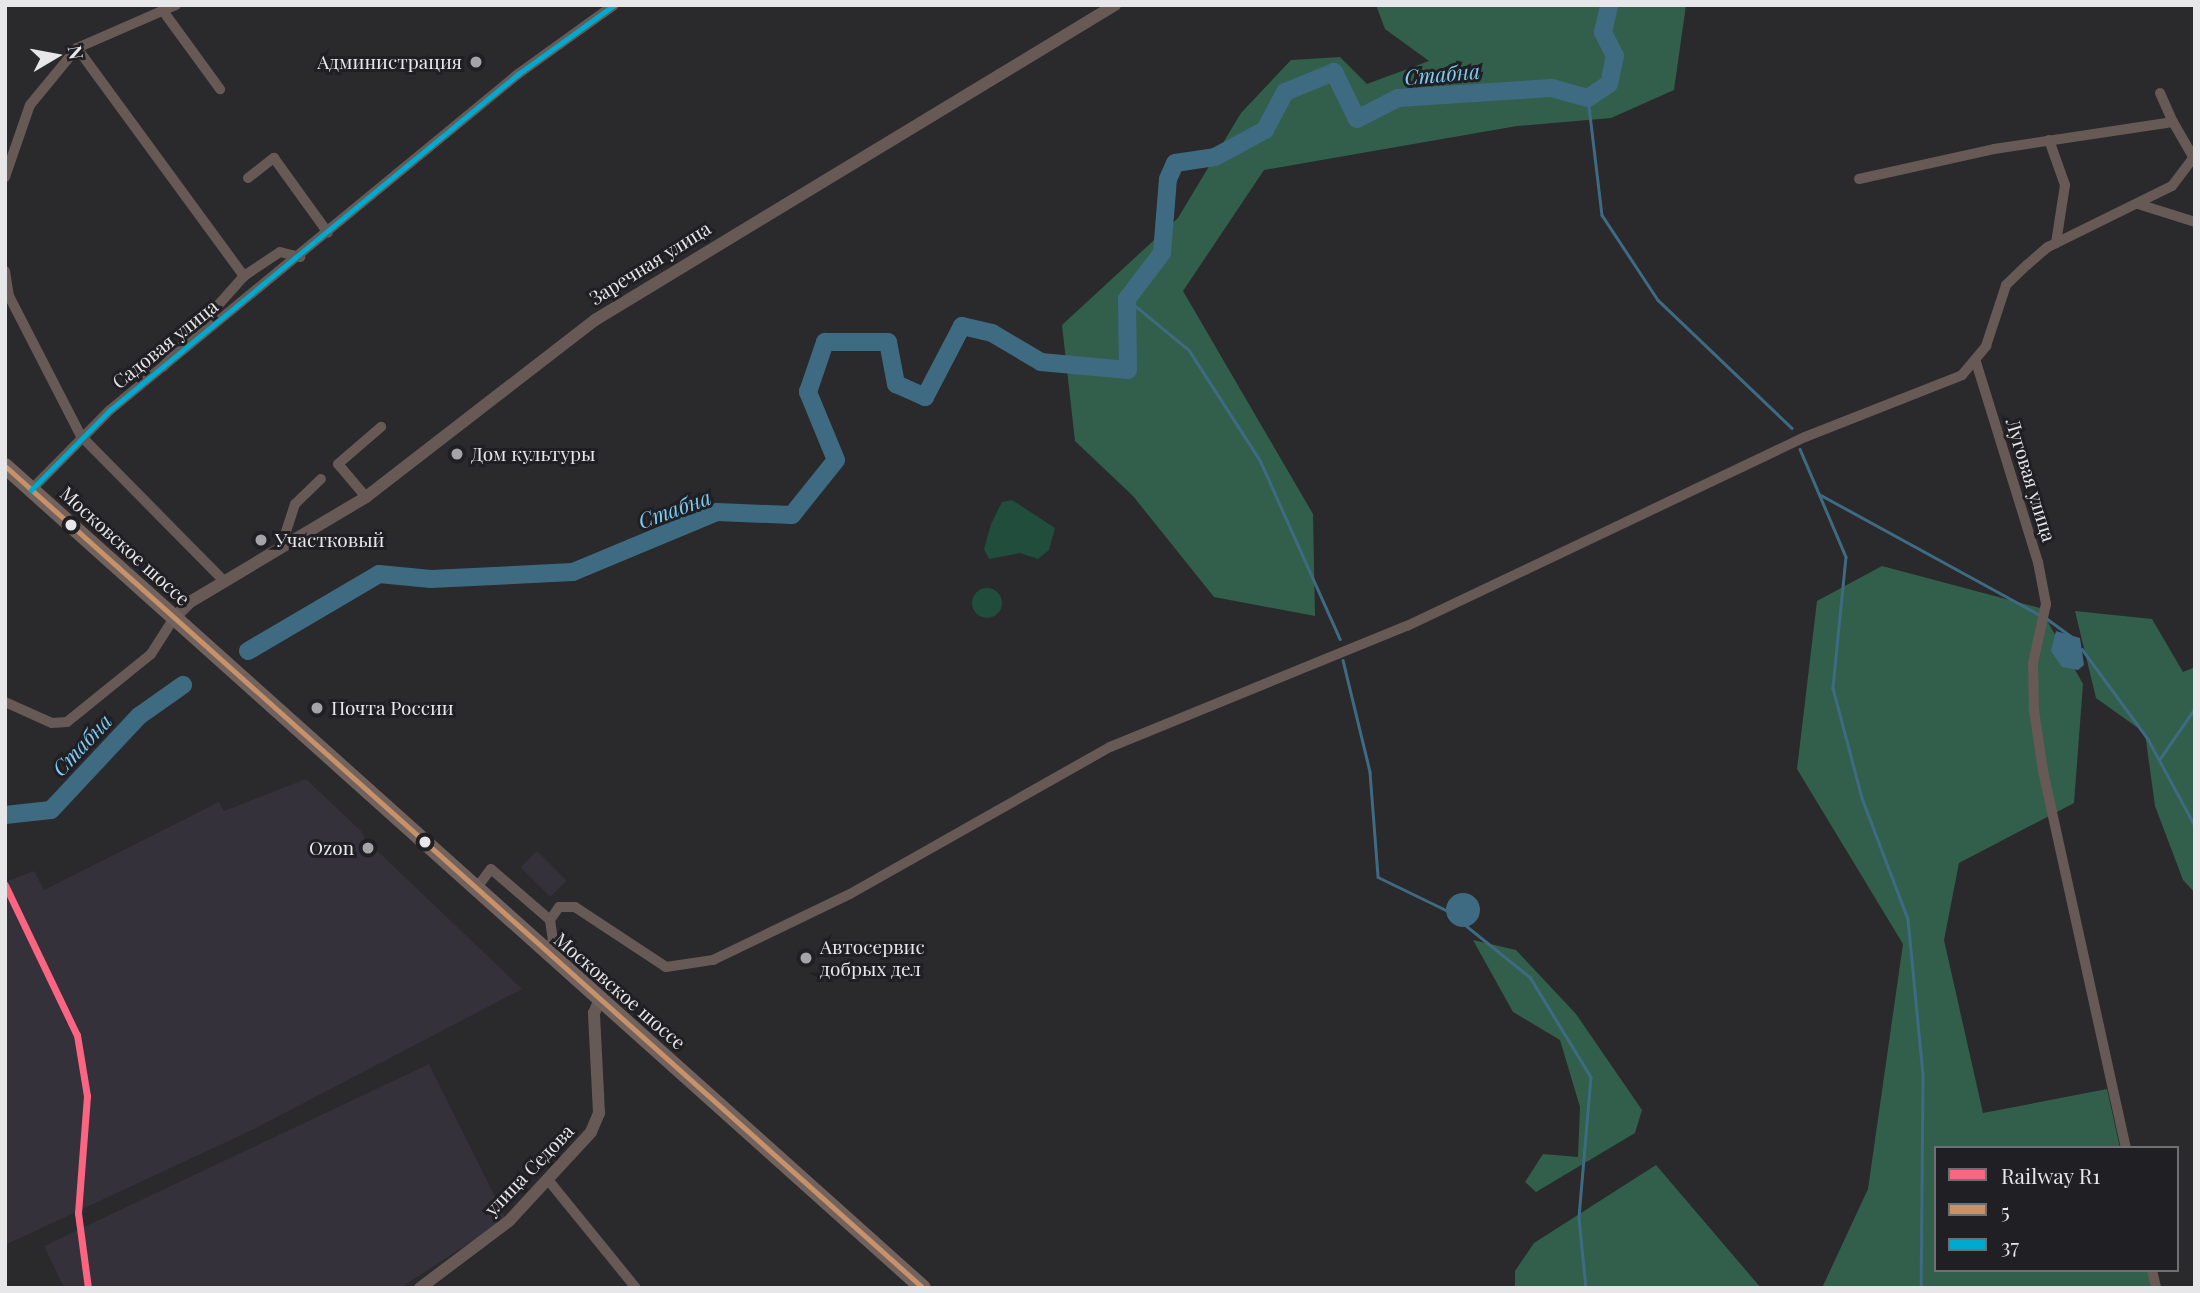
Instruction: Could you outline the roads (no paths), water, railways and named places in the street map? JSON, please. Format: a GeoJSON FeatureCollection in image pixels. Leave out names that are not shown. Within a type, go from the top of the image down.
{"type":"FeatureCollection","features":[{"type":"Feature","properties":{"kind":"main road","name":"Московское шоссе"},"geometry":{"type":"LineString","coordinates":[[5,466],[546,955],[923,1288]]}},
{"type":"Feature","properties":{"kind":"street"},"geometry":{"type":"LineString","coordinates":[[5,177],[30,105],[78,48],[121,25],[166,15],[176,5]]}},
{"type":"Feature","properties":{"kind":"street","name":"Садовая улица"},"geometry":{"type":"LineString","coordinates":[[31,490],[81,436],[518,74],[614,5]]}},
{"type":"Feature","properties":{"kind":"street","name":"Заречная улица"},"geometry":{"type":"LineString","coordinates":[[181,623],[224,581],[366,497],[594,320],[1115,5]]}},
{"type":"Feature","properties":{"kind":"street"},"geometry":{"type":"LineString","coordinates":[[166,15],[220,89]]}},
{"type":"Feature","properties":{"kind":"street"},"geometry":{"type":"LineString","coordinates":[[78,48],[244,276]]}},
{"type":"Feature","properties":{"kind":"street"},"geometry":{"type":"LineString","coordinates":[[550,920],[559,907],[575,907],[666,967],[713,960],[872,882],[1110,747],[1407,626],[1805,437],[1962,375],[1976,362],[2006,285],[2056,243],[2172,186],[2194,156],[2173,122],[2160,93]]}},
{"type":"Feature","properties":{"kind":"street"},"geometry":{"type":"LineString","coordinates":[[1859,179],[2049,140],[2173,122]]}},
{"type":"Feature","properties":{"kind":"street"},"geometry":{"type":"LineString","coordinates":[[2049,140],[2065,185],[2056,243]]}},
{"type":"Feature","properties":{"kind":"street"},"geometry":{"type":"LineString","coordinates":[[248,178],[274,158],[328,233]]}},
{"type":"Feature","properties":{"kind":"street"},"geometry":{"type":"LineString","coordinates":[[2138,204],[2195,222]]}},
{"type":"Feature","properties":{"kind":"street"},"geometry":{"type":"LineString","coordinates":[[163,368],[244,276],[280,252],[300,257]]}},
{"type":"Feature","properties":{"kind":"street"},"geometry":{"type":"LineString","coordinates":[[5,271],[9,296],[81,436],[224,581]]}},
{"type":"Feature","properties":{"kind":"street","name":"Луговая улица"},"geometry":{"type":"LineString","coordinates":[[1976,362],[2038,562],[2045,609],[2033,663],[2043,771],[2126,1146]]}},
{"type":"Feature","properties":{"kind":"street"},"geometry":{"type":"LineString","coordinates":[[366,497],[338,464],[381,427]]}},
{"type":"Feature","properties":{"kind":"street"},"geometry":{"type":"LineString","coordinates":[[281,547],[295,504],[321,479]]}},
{"type":"Feature","properties":{"kind":"street"},"geometry":{"type":"LineString","coordinates":[[5,702],[52,723],[67,722],[150,654],[181,623]]}},
{"type":"Feature","properties":{"kind":"street"},"geometry":{"type":"LineString","coordinates":[[474,890],[491,869],[550,920],[553,941],[546,955]]}},
{"type":"Feature","properties":{"kind":"street","name":"улица Седова"},"geometry":{"type":"LineString","coordinates":[[420,1288],[492,1235],[549,1181],[591,1132],[599,1113],[594,1013],[600,1002]]}},
{"type":"Feature","properties":{"kind":"street"},"geometry":{"type":"LineString","coordinates":[[549,1181],[636,1288]]}},
{"type":"Feature","properties":{"kind":"water"},"geometry":{"type":"Polygon","coordinates":[[[2056,631],[2080,638],[2084,665],[2078,670],[2062,667],[2051,651],[2056,631]]]}},
{"type":"Feature","properties":{"kind":"water"},"geometry":{"type":"Polygon","coordinates":[[[1463,893],[1475,898],[1480,910],[1475,922],[1463,927],[1451,922],[1446,910],[1451,898],[1463,893]]]}},
{"type":"Feature","properties":{"kind":"waterway","name":"Стабна"},"geometry":{"type":"LineString","coordinates":[[248,651],[379,574],[431,579],[573,572],[717,512],[792,515],[836,460],[808,392],[825,342],[888,342],[896,384],[925,397],[962,326],[992,333],[1041,362],[1128,370],[1127,299],[1162,253],[1168,179],[1175,163],[1215,157],[1265,130],[1285,92],[1334,72],[1357,119],[1398,98],[1552,88],[1588,98],[1609,84],[1615,56],[1603,32],[1609,5]]}},
{"type":"Feature","properties":{"kind":"waterway"},"geometry":{"type":"LineString","coordinates":[[1588,98],[1602,215],[1658,300],[1792,428]]}},
{"type":"Feature","properties":{"kind":"waterway"},"geometry":{"type":"LineString","coordinates":[[1127,299],[1189,350],[1260,460],[1340,639]]}},
{"type":"Feature","properties":{"kind":"waterway"},"geometry":{"type":"LineString","coordinates":[[1800,449],[1846,557],[1833,688],[1862,798],[1908,919],[1923,1075],[1921,1288]]}},
{"type":"Feature","properties":{"kind":"waterway"},"geometry":{"type":"LineString","coordinates":[[1819,494],[2040,615]]}},
{"type":"Feature","properties":{"kind":"waterway"},"geometry":{"type":"LineString","coordinates":[[2046,618],[2074,638]]}},
{"type":"Feature","properties":{"kind":"waterway"},"geometry":{"type":"LineString","coordinates":[[2082,649],[2148,739],[2195,826]]}},
{"type":"Feature","properties":{"kind":"waterway"},"geometry":{"type":"LineString","coordinates":[[1343,660],[1370,772],[1378,877],[1448,911]]}},
{"type":"Feature","properties":{"kind":"waterway","name":"Стабна"},"geometry":{"type":"LineString","coordinates":[[5,815],[51,810],[139,716],[183,685]]}},
{"type":"Feature","properties":{"kind":"waterway"},"geometry":{"type":"LineString","coordinates":[[2159,760],[2195,708]]}},
{"type":"Feature","properties":{"kind":"waterway"},"geometry":{"type":"LineString","coordinates":[[1464,924],[1530,977],[1591,1077],[1579,1218],[1586,1288]]}},
{"type":"Feature","properties":{"kind":"rail line","name":"R1"},"geometry":{"type":"LineString","coordinates":[[5,885],[77,1035],[87,1096],[78,1213],[88,1288]]}},
{"type":"Feature","properties":{"kind":"place","name":"Администрация"},"geometry":{"type":"Point","coordinates":[476,62]}},
{"type":"Feature","properties":{"kind":"place","name":"Дом культуры"},"geometry":{"type":"Point","coordinates":[457,454]}},
{"type":"Feature","properties":{"kind":"place","name":"Участковый"},"geometry":{"type":"Point","coordinates":[261,540]}},
{"type":"Feature","properties":{"kind":"place","name":"Почта России"},"geometry":{"type":"Point","coordinates":[317,708]}},
{"type":"Feature","properties":{"kind":"place","name":"Ozon"},"geometry":{"type":"Point","coordinates":[368,848]}},
{"type":"Feature","properties":{"kind":"place","name":"Автосервис добрых дел"},"geometry":{"type":"Point","coordinates":[806,958]}}]}
